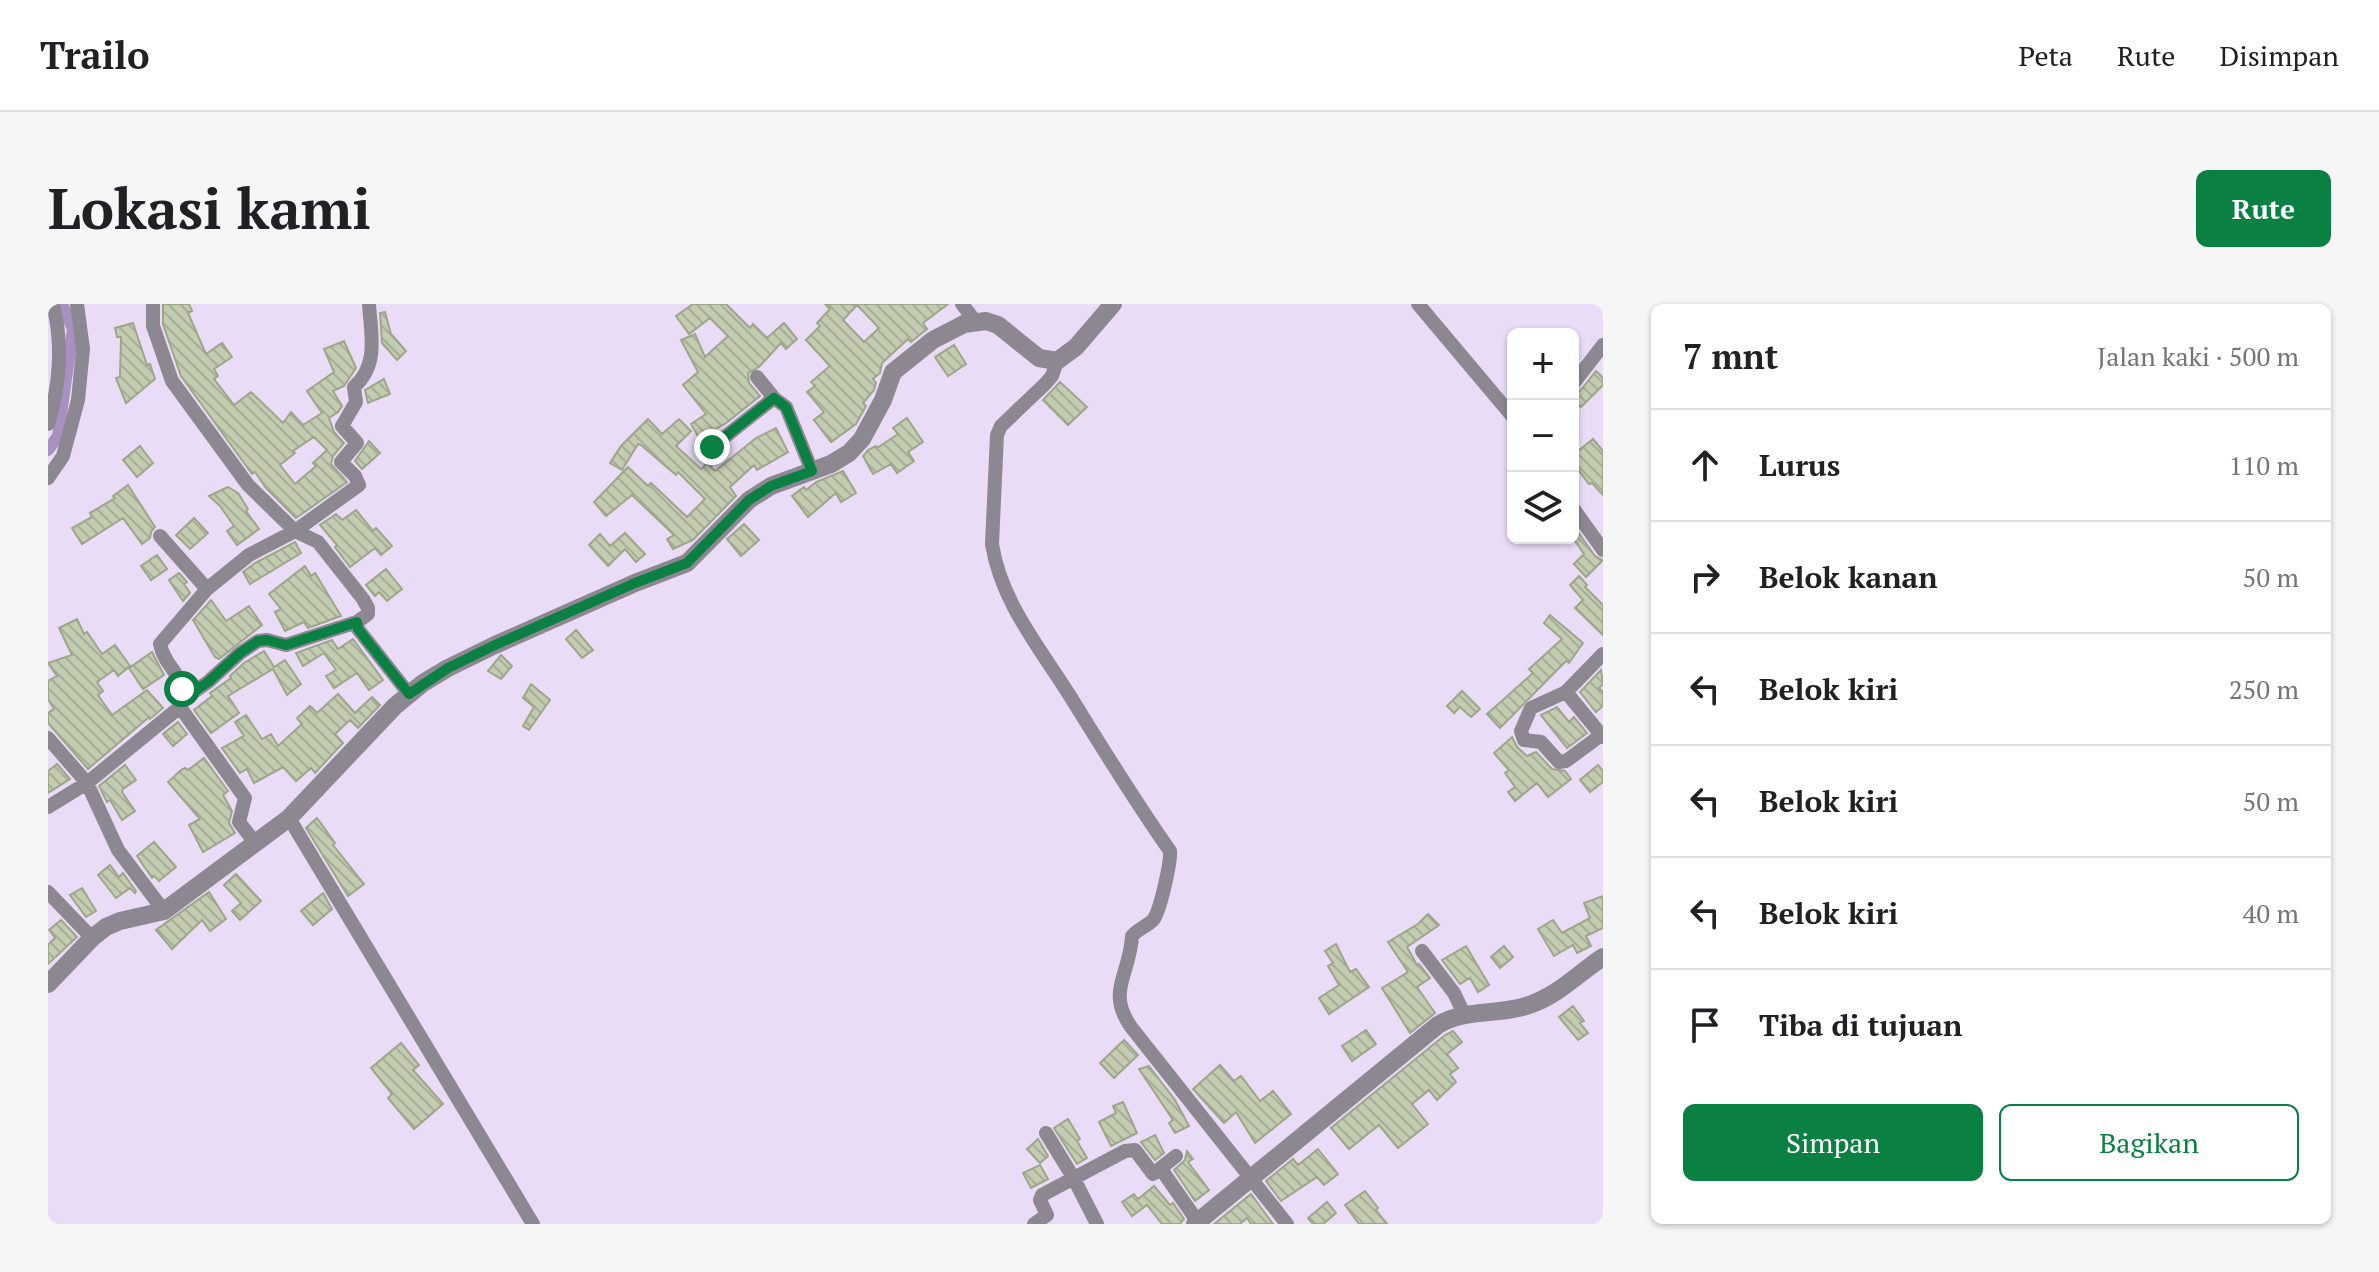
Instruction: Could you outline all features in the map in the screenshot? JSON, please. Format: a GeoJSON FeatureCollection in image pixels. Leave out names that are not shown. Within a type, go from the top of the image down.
{"type":"FeatureCollection","features":[{"type":"Feature","properties":{"kind":"street"},"geometry":{"type":"LineString","coordinates":[[48,424],[58,392],[58,337],[53,304]]}},
{"type":"Feature","properties":{"kind":"street"},"geometry":{"type":"LineString","coordinates":[[48,478],[63,456],[78,400],[83,349],[77,304]]}},
{"type":"Feature","properties":{"kind":"street"},"geometry":{"type":"LineString","coordinates":[[48,807],[87,783],[258,641],[286,645],[357,622],[368,614],[363,599],[318,542],[295,531],[248,485],[172,381],[153,326],[153,304]]}},
{"type":"Feature","properties":{"kind":"street"},"geometry":{"type":"LineString","coordinates":[[256,844],[239,822],[245,798],[181,704],[182,681],[163,654],[160,644],[207,589],[249,555],[295,531],[359,485],[341,462],[357,443],[342,426],[356,402],[354,387],[367,375],[372,358],[369,304]]}},
{"type":"Feature","properties":{"kind":"street"},"geometry":{"type":"LineString","coordinates":[[962,304],[975,321]]}},
{"type":"Feature","properties":{"kind":"street"},"geometry":{"type":"LineString","coordinates":[[1113,304],[1076,347],[1057,361],[1052,376],[1001,426],[994,443],[992,544],[995,561],[1008,598],[1033,640],[1111,765],[1170,851],[1171,860],[1159,912],[1132,936],[1132,953],[1118,996],[1120,1009],[1287,1224]]}},
{"type":"Feature","properties":{"kind":"street"},"geometry":{"type":"LineString","coordinates":[[1418,304],[1507,410]]}},
{"type":"Feature","properties":{"kind":"street"},"geometry":{"type":"LineString","coordinates":[[48,984],[92,938],[120,921],[164,911],[289,818],[409,694],[448,668],[635,583],[687,563],[749,500],[771,486],[831,464],[849,453],[862,439],[883,400],[893,372],[933,340],[964,324],[986,321],[998,325],[1039,358],[1057,361]]}},
{"type":"Feature","properties":{"kind":"street"},"geometry":{"type":"LineString","coordinates":[[1579,376],[1603,345]]}},
{"type":"Feature","properties":{"kind":"street"},"geometry":{"type":"LineString","coordinates":[[757,377],[786,407],[812,471]]}},
{"type":"Feature","properties":{"kind":"street"},"geometry":{"type":"LineString","coordinates":[[712,447],[774,398]]}},
{"type":"Feature","properties":{"kind":"street"},"geometry":{"type":"LineString","coordinates":[[1579,516],[1603,550]]}},
{"type":"Feature","properties":{"kind":"street"},"geometry":{"type":"LineString","coordinates":[[160,536],[207,589]]}},
{"type":"Feature","properties":{"kind":"street"},"geometry":{"type":"LineString","coordinates":[[357,622],[358,629],[409,694]]}},
{"type":"Feature","properties":{"kind":"street"},"geometry":{"type":"LineString","coordinates":[[1566,692],[1602,736],[1566,761],[1559,762],[1541,742],[1523,738],[1521,727],[1531,708],[1566,692],[1603,654]]}},
{"type":"Feature","properties":{"kind":"street"},"geometry":{"type":"LineString","coordinates":[[48,738],[87,783],[118,850],[164,911]]}},
{"type":"Feature","properties":{"kind":"street"},"geometry":{"type":"LineString","coordinates":[[289,818],[533,1224]]}},
{"type":"Feature","properties":{"kind":"street"},"geometry":{"type":"LineString","coordinates":[[48,892],[92,938]]}},
{"type":"Feature","properties":{"kind":"street"},"geometry":{"type":"LineString","coordinates":[[1422,951],[1454,993],[1464,1014]]}},
{"type":"Feature","properties":{"kind":"street"},"geometry":{"type":"LineString","coordinates":[[1161,1169],[1197,1223],[1446,1020],[1464,1014],[1506,1011],[1532,1005],[1603,957]]}},
{"type":"Feature","properties":{"kind":"street"},"geometry":{"type":"LineString","coordinates":[[1046,1133],[1097,1224]]}},
{"type":"Feature","properties":{"kind":"street"},"geometry":{"type":"LineString","coordinates":[[1034,1224],[1047,1215],[1040,1200],[1042,1195],[1073,1177],[1132,1149],[1151,1173],[1176,1156]]}},
{"type":"Feature","properties":{"kind":"building"},"geometry":{"type":"Polygon","coordinates":[[[163,304],[189,304],[192,311],[188,313],[206,354],[222,343],[232,357],[214,369],[218,376],[214,379],[234,405],[251,392],[283,423],[291,412],[303,425],[322,413],[307,391],[334,372],[324,349],[344,341],[356,368],[344,386],[333,391],[342,406],[329,418],[334,432],[344,443],[333,456],[331,464],[347,482],[296,518],[266,488],[255,472],[252,474],[181,376],[163,324],[163,304]],[[314,437],[293,451],[295,453],[280,465],[295,484],[316,466],[313,463],[327,450],[314,437]]]}},
{"type":"Feature","properties":{"kind":"building"},"geometry":{"type":"Polygon","coordinates":[[[693,304],[726,304],[750,328],[753,324],[767,338],[784,323],[797,339],[786,349],[781,343],[759,367],[748,373],[749,383],[760,396],[725,424],[699,438],[691,424],[706,414],[683,385],[698,372],[681,340],[695,334],[705,357],[728,336],[710,318],[689,334],[676,316],[693,304]]]}},
{"type":"Feature","properties":{"kind":"building"},"geometry":{"type":"Polygon","coordinates":[[[825,304],[948,304],[923,323],[927,329],[911,342],[908,339],[882,363],[880,373],[873,379],[876,383],[874,390],[863,403],[866,406],[856,424],[831,442],[814,420],[824,412],[807,392],[815,386],[811,382],[830,366],[806,340],[820,326],[817,323],[830,309],[825,304]],[[857,305],[843,320],[864,342],[879,328],[857,305]]]}},
{"type":"Feature","properties":{"kind":"building"},"geometry":{"type":"Polygon","coordinates":[[[385,312],[391,334],[406,351],[397,360],[382,343],[380,313],[385,312]]]}},
{"type":"Feature","properties":{"kind":"building"},"geometry":{"type":"Polygon","coordinates":[[[133,323],[155,379],[126,403],[116,378],[120,377],[121,337],[117,337],[115,328],[133,323]]]}},
{"type":"Feature","properties":{"kind":"building"},"geometry":{"type":"Polygon","coordinates":[[[954,345],[966,364],[948,376],[935,357],[954,345]]]}},
{"type":"Feature","properties":{"kind":"building"},"geometry":{"type":"Polygon","coordinates":[[[1596,371],[1603,378],[1603,385],[1581,407],[1580,391],[1596,371]]]}},
{"type":"Feature","properties":{"kind":"building"},"geometry":{"type":"Polygon","coordinates":[[[384,379],[390,394],[368,403],[365,390],[384,379]]]}},
{"type":"Feature","properties":{"kind":"building"},"geometry":{"type":"Polygon","coordinates":[[[1060,382],[1087,407],[1068,425],[1043,400],[1060,382]]]}},
{"type":"Feature","properties":{"kind":"building"},"geometry":{"type":"Polygon","coordinates":[[[907,418],[923,442],[908,452],[914,461],[897,473],[891,464],[873,474],[863,456],[868,450],[877,448],[898,434],[893,428],[907,418]]]}},
{"type":"Feature","properties":{"kind":"building"},"geometry":{"type":"Polygon","coordinates":[[[648,419],[662,434],[679,419],[691,431],[676,446],[701,469],[707,463],[715,471],[756,438],[776,428],[788,452],[757,470],[754,465],[730,487],[736,496],[693,540],[673,549],[667,539],[674,535],[632,495],[606,516],[594,502],[628,467],[648,486],[651,483],[687,517],[705,499],[678,472],[676,475],[641,445],[638,444],[622,470],[610,463],[621,446],[648,419]]]}},
{"type":"Feature","properties":{"kind":"building"},"geometry":{"type":"Polygon","coordinates":[[[1593,439],[1603,451],[1603,495],[1579,471],[1579,450],[1593,439]]]}},
{"type":"Feature","properties":{"kind":"building"},"geometry":{"type":"Polygon","coordinates":[[[369,441],[380,453],[362,469],[355,461],[369,441]]]}},
{"type":"Feature","properties":{"kind":"building"},"geometry":{"type":"Polygon","coordinates":[[[140,446],[153,463],[137,477],[123,460],[140,446]]]}},
{"type":"Feature","properties":{"kind":"building"},"geometry":{"type":"Polygon","coordinates":[[[843,471],[856,493],[841,502],[836,493],[808,517],[792,496],[804,487],[806,490],[816,482],[843,471]]]}},
{"type":"Feature","properties":{"kind":"building"},"geometry":{"type":"Polygon","coordinates":[[[128,485],[155,527],[150,538],[142,544],[123,518],[82,544],[72,528],[92,517],[90,513],[115,498],[113,496],[128,485]]]}},
{"type":"Feature","properties":{"kind":"building"},"geometry":{"type":"Polygon","coordinates":[[[228,487],[238,493],[259,529],[237,545],[227,531],[234,526],[209,496],[228,487]]]}},
{"type":"Feature","properties":{"kind":"building"},"geometry":{"type":"Polygon","coordinates":[[[356,510],[373,531],[376,528],[392,546],[381,555],[375,548],[350,567],[320,525],[336,514],[342,520],[356,510]]]}},
{"type":"Feature","properties":{"kind":"building"},"geometry":{"type":"Polygon","coordinates":[[[194,518],[208,533],[190,549],[176,535],[194,518]]]}},
{"type":"Feature","properties":{"kind":"building"},"geometry":{"type":"Polygon","coordinates":[[[744,524],[759,540],[741,556],[727,539],[744,524]]]}},
{"type":"Feature","properties":{"kind":"building"},"geometry":{"type":"Polygon","coordinates":[[[625,533],[645,554],[636,562],[625,549],[608,566],[589,545],[600,534],[610,546],[625,533]]]}},
{"type":"Feature","properties":{"kind":"building"},"geometry":{"type":"Polygon","coordinates":[[[1579,533],[1595,556],[1603,560],[1586,577],[1574,564],[1584,554],[1577,544],[1579,533]]]}},
{"type":"Feature","properties":{"kind":"building"},"geometry":{"type":"Polygon","coordinates":[[[295,542],[301,553],[250,584],[243,572],[295,542]]]}},
{"type":"Feature","properties":{"kind":"building"},"geometry":{"type":"Polygon","coordinates":[[[157,555],[167,569],[151,580],[141,566],[157,555]]]}},
{"type":"Feature","properties":{"kind":"building"},"geometry":{"type":"Polygon","coordinates":[[[305,566],[311,576],[315,573],[341,616],[308,628],[304,622],[285,631],[275,612],[281,609],[269,594],[305,566]]]}},
{"type":"Feature","properties":{"kind":"building"},"geometry":{"type":"Polygon","coordinates":[[[386,569],[402,589],[387,601],[379,592],[375,596],[366,585],[386,569]]]}},
{"type":"Feature","properties":{"kind":"building"},"geometry":{"type":"Polygon","coordinates":[[[179,573],[187,582],[184,584],[190,593],[183,601],[169,580],[179,573]]]}},
{"type":"Feature","properties":{"kind":"building"},"geometry":{"type":"Polygon","coordinates":[[[1579,576],[1603,605],[1603,635],[1575,608],[1583,600],[1570,585],[1579,576]]]}},
{"type":"Feature","properties":{"kind":"building"},"geometry":{"type":"Polygon","coordinates":[[[211,600],[226,621],[249,606],[262,625],[219,659],[193,620],[211,600]]]}},
{"type":"Feature","properties":{"kind":"building"},"geometry":{"type":"Polygon","coordinates":[[[1550,615],[1583,643],[1569,663],[1566,661],[1500,728],[1487,714],[1533,673],[1529,669],[1562,639],[1544,623],[1550,615]]]}},
{"type":"Feature","properties":{"kind":"building"},"geometry":{"type":"Polygon","coordinates":[[[77,619],[84,634],[87,632],[102,654],[115,645],[130,666],[118,676],[114,670],[97,682],[103,691],[98,695],[112,715],[147,690],[163,708],[88,769],[48,723],[48,713],[54,709],[48,699],[48,681],[57,676],[48,663],[72,655],[59,628],[77,619]]]}},
{"type":"Feature","properties":{"kind":"building"},"geometry":{"type":"Polygon","coordinates":[[[576,630],[593,650],[582,658],[566,639],[576,630]]]}},
{"type":"Feature","properties":{"kind":"building"},"geometry":{"type":"Polygon","coordinates":[[[353,639],[383,680],[369,690],[357,673],[334,688],[326,676],[336,670],[324,653],[303,666],[296,653],[332,640],[338,649],[353,639]]]}},
{"type":"Feature","properties":{"kind":"building"},"geometry":{"type":"Polygon","coordinates":[[[264,651],[274,667],[285,660],[301,684],[287,695],[273,669],[228,696],[239,713],[211,733],[194,710],[244,663],[264,651]]]}},
{"type":"Feature","properties":{"kind":"building"},"geometry":{"type":"Polygon","coordinates":[[[152,652],[164,675],[143,689],[129,668],[152,652]]]}},
{"type":"Feature","properties":{"kind":"building"},"geometry":{"type":"Polygon","coordinates":[[[501,655],[512,666],[501,679],[488,671],[501,655]]]}},
{"type":"Feature","properties":{"kind":"building"},"geometry":{"type":"Polygon","coordinates":[[[1601,670],[1603,684],[1599,688],[1603,692],[1603,706],[1596,712],[1580,692],[1601,670]]]}},
{"type":"Feature","properties":{"kind":"building"},"geometry":{"type":"Polygon","coordinates":[[[531,684],[550,700],[529,730],[523,726],[534,707],[523,698],[531,684]]]}},
{"type":"Feature","properties":{"kind":"building"},"geometry":{"type":"Polygon","coordinates":[[[1462,691],[1480,709],[1471,717],[1460,707],[1454,713],[1447,706],[1462,691]]]}},
{"type":"Feature","properties":{"kind":"building"},"geometry":{"type":"Polygon","coordinates":[[[338,694],[355,713],[372,697],[380,705],[358,728],[350,720],[335,734],[343,743],[315,773],[311,768],[296,781],[283,767],[254,783],[247,769],[240,773],[222,748],[244,736],[235,722],[246,715],[262,739],[271,734],[278,746],[302,724],[297,718],[310,706],[317,713],[338,694]]]}},
{"type":"Feature","properties":{"kind":"building"},"geometry":{"type":"Polygon","coordinates":[[[1557,707],[1569,722],[1574,717],[1587,733],[1567,748],[1541,715],[1557,707]]]}},
{"type":"Feature","properties":{"kind":"building"},"geometry":{"type":"Polygon","coordinates":[[[178,722],[187,734],[173,746],[163,734],[178,722]]]}},
{"type":"Feature","properties":{"kind":"building"},"geometry":{"type":"Polygon","coordinates":[[[1512,737],[1527,756],[1536,752],[1552,769],[1565,771],[1571,779],[1548,797],[1537,783],[1515,801],[1508,792],[1515,787],[1505,773],[1509,770],[1494,753],[1512,737]]]}},
{"type":"Feature","properties":{"kind":"building"},"geometry":{"type":"Polygon","coordinates":[[[204,758],[228,791],[223,795],[232,811],[229,823],[235,833],[203,852],[189,825],[200,819],[168,782],[181,770],[188,770],[204,758]]]}},
{"type":"Feature","properties":{"kind":"building"},"geometry":{"type":"Polygon","coordinates":[[[57,764],[70,779],[48,793],[48,771],[57,764]]]}},
{"type":"Feature","properties":{"kind":"building"},"geometry":{"type":"Polygon","coordinates":[[[125,765],[136,780],[122,792],[135,811],[122,820],[99,786],[125,765]]]}},
{"type":"Feature","properties":{"kind":"building"},"geometry":{"type":"Polygon","coordinates":[[[1598,765],[1603,771],[1603,782],[1590,792],[1580,780],[1598,765]]]}},
{"type":"Feature","properties":{"kind":"building"},"geometry":{"type":"Polygon","coordinates":[[[317,818],[335,843],[333,845],[364,884],[348,896],[306,828],[317,818]]]}},
{"type":"Feature","properties":{"kind":"building"},"geometry":{"type":"Polygon","coordinates":[[[154,842],[176,867],[159,881],[154,876],[152,878],[137,856],[154,842]]]}},
{"type":"Feature","properties":{"kind":"building"},"geometry":{"type":"Polygon","coordinates":[[[110,865],[119,877],[123,873],[135,893],[130,888],[116,898],[98,875],[110,865]]]}},
{"type":"Feature","properties":{"kind":"building"},"geometry":{"type":"Polygon","coordinates":[[[236,874],[261,901],[240,920],[232,911],[241,903],[224,885],[236,874]]]}},
{"type":"Feature","properties":{"kind":"building"},"geometry":{"type":"Polygon","coordinates":[[[82,888],[96,911],[86,917],[70,895],[82,888]]]}},
{"type":"Feature","properties":{"kind":"building"},"geometry":{"type":"Polygon","coordinates":[[[209,892],[226,919],[210,931],[202,920],[172,949],[156,930],[209,892]]]}},
{"type":"Feature","properties":{"kind":"building"},"geometry":{"type":"Polygon","coordinates":[[[323,893],[332,909],[313,925],[301,911],[323,893]]]}},
{"type":"Feature","properties":{"kind":"building"},"geometry":{"type":"Polygon","coordinates":[[[1603,896],[1603,928],[1586,936],[1591,946],[1577,953],[1573,945],[1554,956],[1538,929],[1553,920],[1562,933],[1590,918],[1584,903],[1603,896]]]}},
{"type":"Feature","properties":{"kind":"building"},"geometry":{"type":"Polygon","coordinates":[[[1428,914],[1439,925],[1407,947],[1417,965],[1430,978],[1417,987],[1435,1013],[1410,1033],[1382,988],[1408,972],[1388,942],[1418,924],[1428,914]]]}},
{"type":"Feature","properties":{"kind":"building"},"geometry":{"type":"Polygon","coordinates":[[[61,920],[77,937],[48,964],[48,945],[55,938],[49,930],[61,920]]]}},
{"type":"Feature","properties":{"kind":"building"},"geometry":{"type":"Polygon","coordinates":[[[1336,944],[1350,972],[1356,969],[1369,987],[1329,1014],[1319,998],[1339,985],[1328,966],[1333,963],[1325,951],[1336,944]]]}},
{"type":"Feature","properties":{"kind":"building"},"geometry":{"type":"Polygon","coordinates":[[[1466,946],[1489,985],[1478,992],[1470,978],[1460,984],[1442,960],[1466,946]]]}},
{"type":"Feature","properties":{"kind":"building"},"geometry":{"type":"Polygon","coordinates":[[[1504,946],[1513,957],[1500,968],[1491,957],[1504,946]]]}},
{"type":"Feature","properties":{"kind":"building"},"geometry":{"type":"Polygon","coordinates":[[[1573,1006],[1588,1033],[1578,1040],[1559,1017],[1573,1006]]]}},
{"type":"Feature","properties":{"kind":"building"},"geometry":{"type":"Polygon","coordinates":[[[1366,1030],[1376,1044],[1352,1061],[1342,1046],[1366,1030]]]}},
{"type":"Feature","properties":{"kind":"building"},"geometry":{"type":"Polygon","coordinates":[[[1453,1031],[1462,1042],[1447,1054],[1458,1068],[1450,1074],[1456,1082],[1437,1100],[1429,1090],[1412,1104],[1428,1124],[1398,1148],[1379,1125],[1349,1149],[1331,1128],[1453,1031]]]}},
{"type":"Feature","properties":{"kind":"building"},"geometry":{"type":"Polygon","coordinates":[[[1124,1040],[1138,1055],[1114,1078],[1100,1063],[1124,1040]]]}},
{"type":"Feature","properties":{"kind":"building"},"geometry":{"type":"Polygon","coordinates":[[[401,1043],[419,1065],[413,1070],[443,1104],[414,1129],[388,1098],[392,1094],[371,1068],[401,1043]]]}},
{"type":"Feature","properties":{"kind":"building"},"geometry":{"type":"Polygon","coordinates":[[[1220,1065],[1234,1081],[1241,1076],[1260,1101],[1273,1091],[1291,1114],[1255,1143],[1236,1112],[1224,1123],[1193,1089],[1220,1065]]]}},
{"type":"Feature","properties":{"kind":"building"},"geometry":{"type":"Polygon","coordinates":[[[1149,1066],[1175,1100],[1189,1126],[1175,1133],[1169,1123],[1173,1120],[1139,1069],[1149,1066]]]}},
{"type":"Feature","properties":{"kind":"building"},"geometry":{"type":"Polygon","coordinates":[[[1123,1102],[1137,1133],[1111,1146],[1099,1122],[1116,1113],[1113,1106],[1123,1102]]]}},
{"type":"Feature","properties":{"kind":"building"},"geometry":{"type":"Polygon","coordinates":[[[1068,1119],[1087,1158],[1077,1164],[1054,1128],[1068,1119]]]}},
{"type":"Feature","properties":{"kind":"building"},"geometry":{"type":"Polygon","coordinates":[[[1155,1135],[1164,1153],[1155,1160],[1141,1142],[1155,1135]]]}},
{"type":"Feature","properties":{"kind":"building"},"geometry":{"type":"Polygon","coordinates":[[[1038,1139],[1048,1156],[1040,1163],[1027,1149],[1038,1139]]]}},
{"type":"Feature","properties":{"kind":"building"},"geometry":{"type":"Polygon","coordinates":[[[1318,1149],[1338,1174],[1324,1185],[1317,1177],[1281,1201],[1266,1181],[1293,1159],[1298,1165],[1318,1149]]]}},
{"type":"Feature","properties":{"kind":"building"},"geometry":{"type":"Polygon","coordinates":[[[1187,1151],[1193,1159],[1188,1162],[1209,1190],[1195,1201],[1174,1170],[1185,1160],[1187,1151]]]}},
{"type":"Feature","properties":{"kind":"building"},"geometry":{"type":"Polygon","coordinates":[[[1040,1165],[1048,1179],[1031,1188],[1023,1173],[1040,1165]]]}},
{"type":"Feature","properties":{"kind":"building"},"geometry":{"type":"Polygon","coordinates":[[[1154,1186],[1170,1205],[1173,1203],[1184,1219],[1180,1224],[1162,1224],[1147,1205],[1132,1216],[1122,1202],[1134,1194],[1138,1199],[1154,1186]]]}},
{"type":"Feature","properties":{"kind":"building"},"geometry":{"type":"Polygon","coordinates":[[[1365,1191],[1387,1224],[1359,1224],[1345,1205],[1365,1191]]]}},
{"type":"Feature","properties":{"kind":"building"},"geometry":{"type":"Polygon","coordinates":[[[1251,1194],[1273,1224],[1251,1224],[1247,1218],[1240,1224],[1214,1224],[1251,1194]]]}},
{"type":"Feature","properties":{"kind":"building"},"geometry":{"type":"Polygon","coordinates":[[[1327,1202],[1336,1213],[1323,1224],[1313,1224],[1308,1218],[1327,1202]]]}},
{"type":"Feature","properties":{"kind":"waterway"},"geometry":{"type":"LineString","coordinates":[[48,450],[58,436],[73,329],[62,304]]}},
{"type":"Feature","properties":{"kind":"route"},"geometry":{"type":"LineString","coordinates":[[182,689],[182,700],[258,641],[286,645],[357,622],[358,629],[409,694],[448,668],[495,645],[687,563],[749,500],[771,486],[812,471],[786,407],[774,398],[712,447]]}}]}
